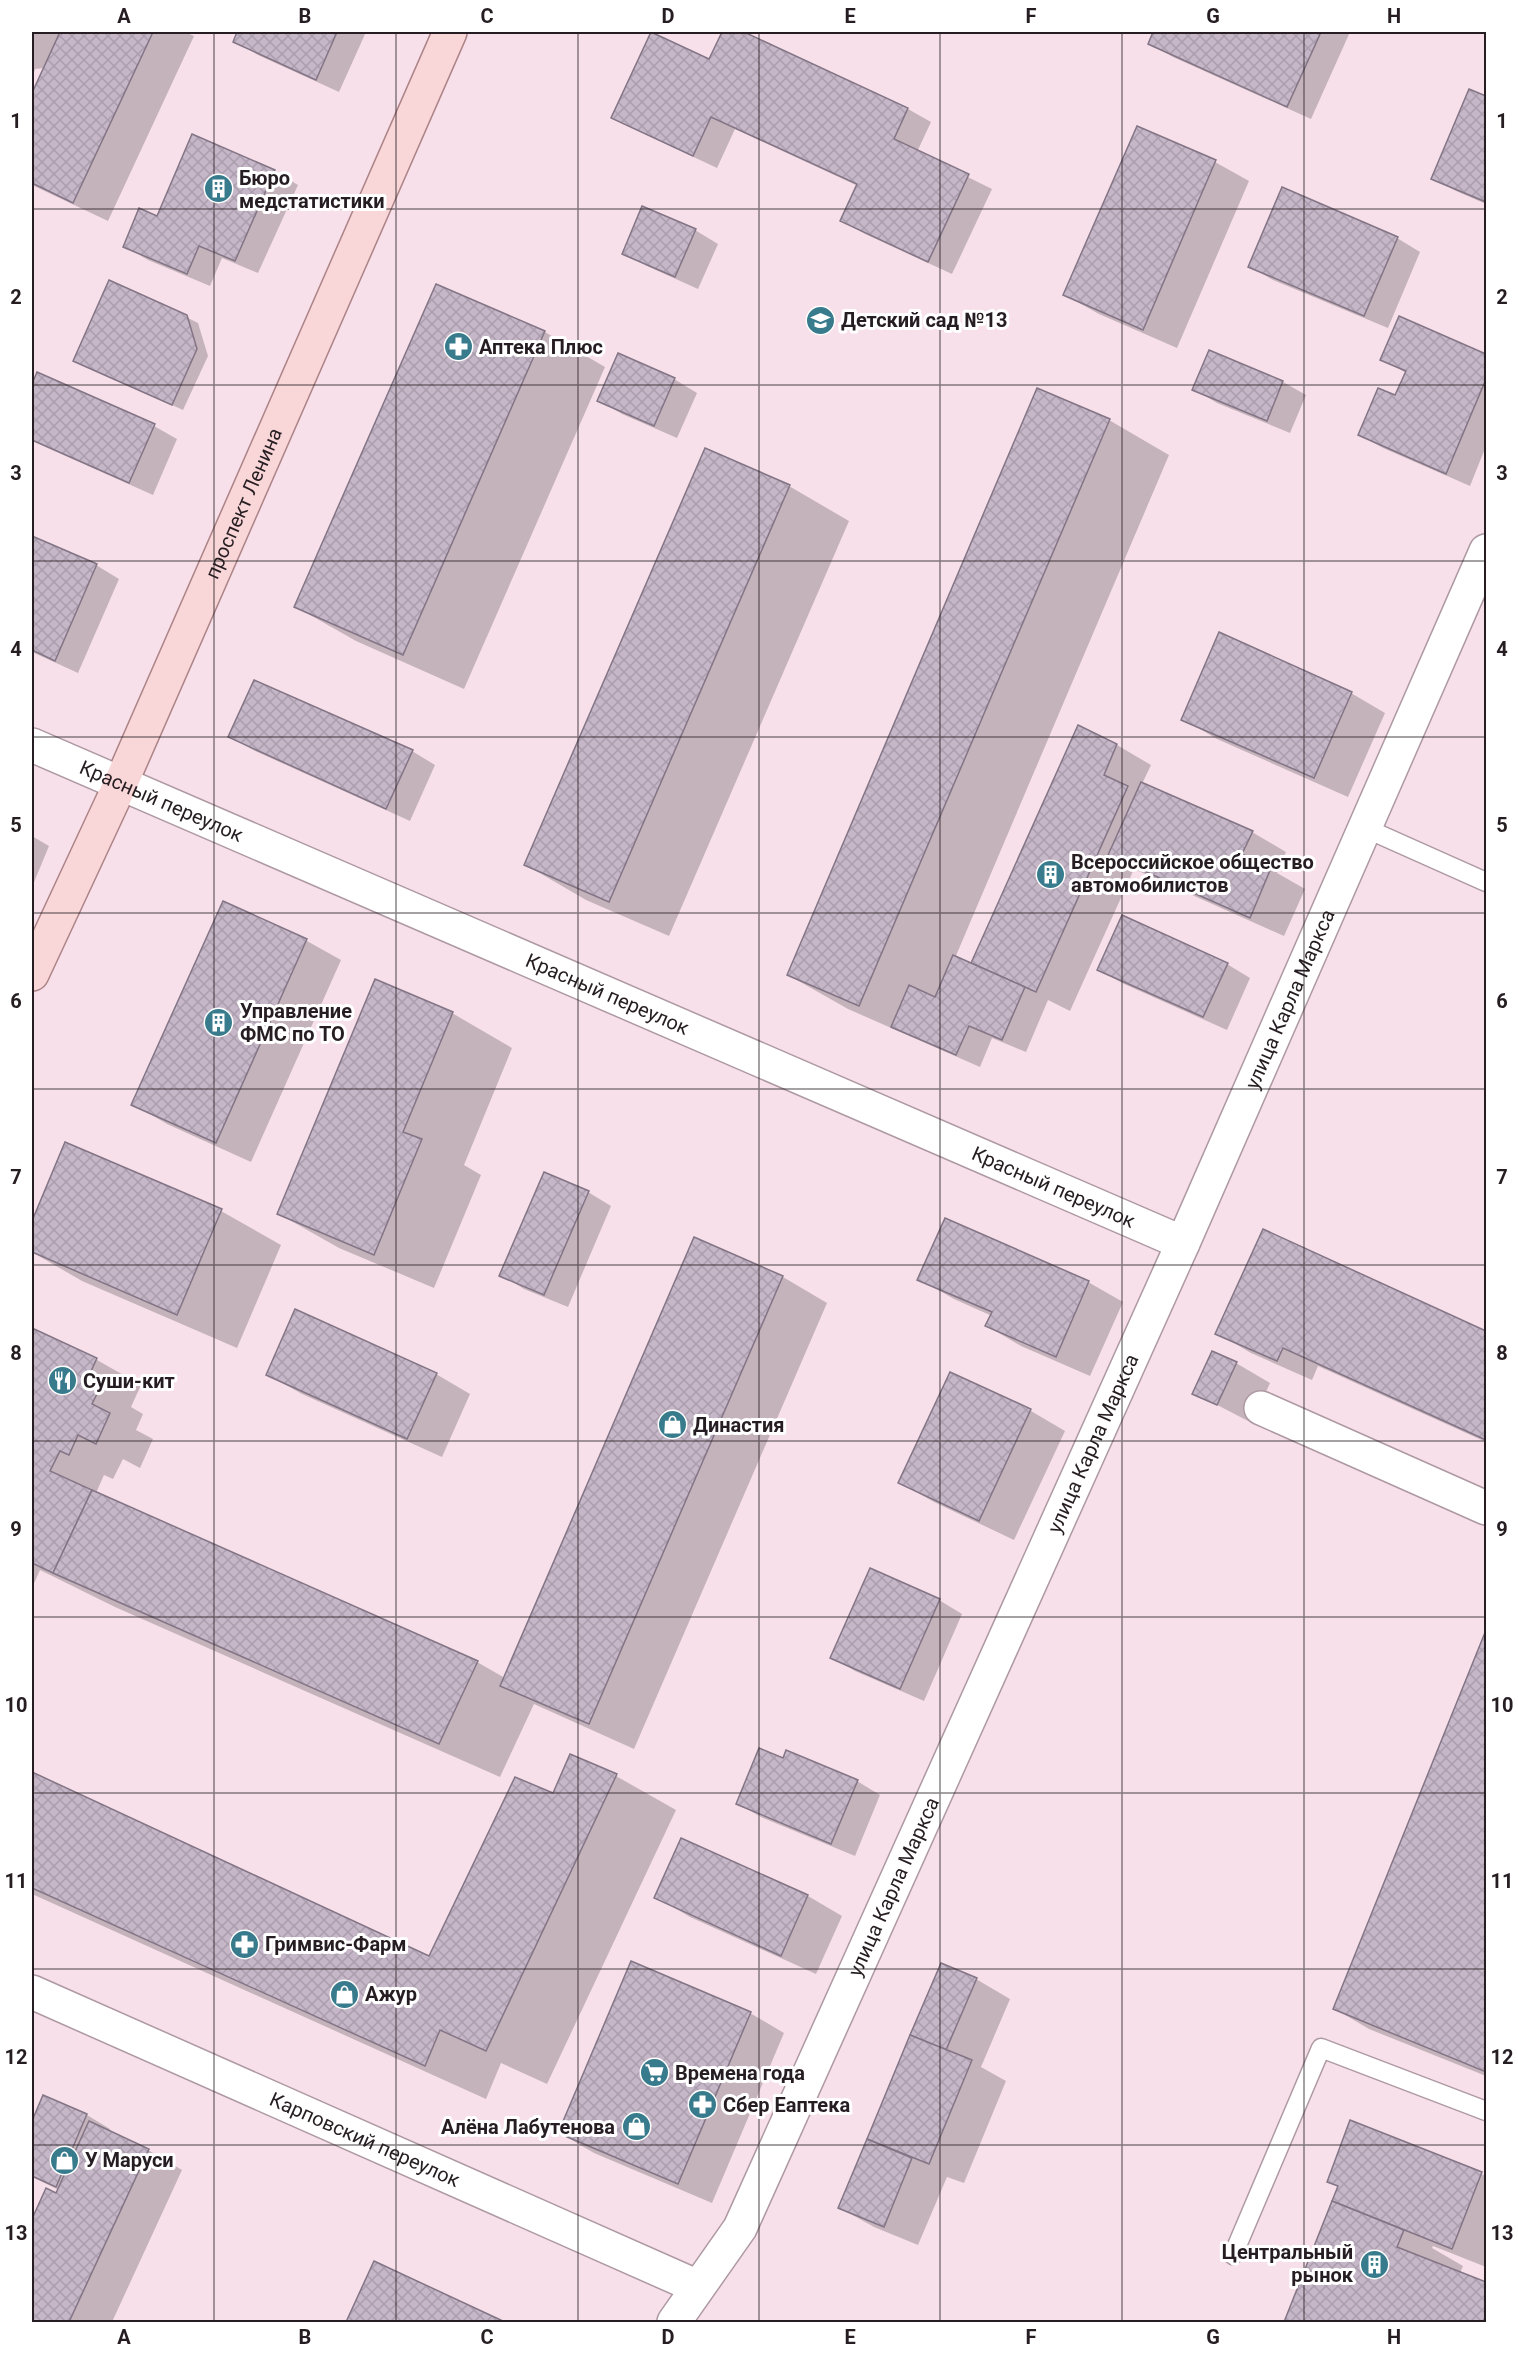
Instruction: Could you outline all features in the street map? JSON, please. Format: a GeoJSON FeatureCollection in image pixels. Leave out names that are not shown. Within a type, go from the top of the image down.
{"type":"FeatureCollection","features":[{"type":"Feature","properties":{"kind":"main road","name":"проспект Ленина"},"geometry":{"type":"LineString","coordinates":[[32,974],[120,784],[450,32]]}},
{"type":"Feature","properties":{"kind":"street","name":"улица Карла Маркса"},"geometry":{"type":"LineString","coordinates":[[674,2322],[740,2228],[1183,1243],[1485,557]]}},
{"type":"Feature","properties":{"kind":"street","name":"Красный переулок"},"geometry":{"type":"LineString","coordinates":[[32,745],[1183,1243]]}},
{"type":"Feature","properties":{"kind":"street"},"geometry":{"type":"LineString","coordinates":[[1261,1408],[1486,1508]]}},
{"type":"Feature","properties":{"kind":"street","name":"Карповский переулок"},"geometry":{"type":"LineString","coordinates":[[32,1992],[698,2287]]}},
{"type":"Feature","properties":{"kind":"lane"},"geometry":{"type":"LineString","coordinates":[[1365,828],[1486,882]]}},
{"type":"Feature","properties":{"kind":"lane"},"geometry":{"type":"LineString","coordinates":[[1233,2255],[1321,2048],[1486,2111]]}},
{"type":"Feature","properties":{"kind":"building"},"geometry":{"type":"Polygon","coordinates":[[[60,32],[153,32],[73,203],[32,183],[32,93],[60,32]]]}},
{"type":"Feature","properties":{"kind":"building"},"geometry":{"type":"Polygon","coordinates":[[[237,32],[337,32],[316,80],[233,42],[237,32]]]}},
{"type":"Feature","properties":{"kind":"building"},"geometry":{"type":"Polygon","coordinates":[[[651,32],[709,59],[722,32],[744,32],[908,108],[894,139],[969,174],[928,262],[840,221],[857,184],[711,117],[693,156],[611,118],[651,32]]]}},
{"type":"Feature","properties":{"kind":"building"},"geometry":{"type":"Polygon","coordinates":[[[1153,32],[1321,32],[1287,107],[1148,44],[1153,32]]]}},
{"type":"Feature","properties":{"kind":"building"},"geometry":{"type":"Polygon","coordinates":[[[1469,89],[1486,96],[1486,202],[1431,179],[1469,89]]]}},
{"type":"Feature","properties":{"kind":"building"},"geometry":{"type":"Polygon","coordinates":[[[1137,126],[1216,160],[1143,330],[1063,295],[1137,126]]]}},
{"type":"Feature","properties":{"kind":"building","name":"Бюро медстатистики"},"geometry":{"type":"Polygon","coordinates":[[[192,134],[275,170],[235,261],[199,246],[187,274],[123,247],[139,208],[157,216],[192,134]]]}},
{"type":"Feature","properties":{"kind":"building"},"geometry":{"type":"Polygon","coordinates":[[[1282,187],[1398,237],[1364,316],[1248,267],[1282,187]]]}},
{"type":"Feature","properties":{"kind":"building"},"geometry":{"type":"Polygon","coordinates":[[[642,206],[696,229],[675,277],[622,254],[642,206]]]}},
{"type":"Feature","properties":{"kind":"building"},"geometry":{"type":"Polygon","coordinates":[[[109,280],[187,315],[197,349],[172,405],[73,361],[109,280]]]}},
{"type":"Feature","properties":{"kind":"building"},"geometry":{"type":"Polygon","coordinates":[[[436,284],[545,331],[403,655],[294,607],[436,284]]]}},
{"type":"Feature","properties":{"kind":"building"},"geometry":{"type":"Polygon","coordinates":[[[1399,316],[1486,354],[1486,379],[1446,474],[1358,435],[1378,388],[1395,395],[1406,371],[1380,360],[1399,316]]]}},
{"type":"Feature","properties":{"kind":"building"},"geometry":{"type":"Polygon","coordinates":[[[1209,350],[1283,381],[1267,421],[1192,390],[1209,350]]]}},
{"type":"Feature","properties":{"kind":"building"},"geometry":{"type":"Polygon","coordinates":[[[618,353],[675,378],[654,426],[597,401],[618,353]]]}},
{"type":"Feature","properties":{"kind":"building"},"geometry":{"type":"Polygon","coordinates":[[[37,372],[155,424],[129,483],[32,440],[32,384],[37,372]]]}},
{"type":"Feature","properties":{"kind":"building"},"geometry":{"type":"Polygon","coordinates":[[[1037,388],[1110,419],[859,1006],[787,975],[1037,388]]]}},
{"type":"Feature","properties":{"kind":"building"},"geometry":{"type":"Polygon","coordinates":[[[705,448],[790,485],[609,902],[524,865],[705,448]]]}},
{"type":"Feature","properties":{"kind":"building"},"geometry":{"type":"Polygon","coordinates":[[[32,536],[97,564],[55,661],[32,650],[32,536]]]}},
{"type":"Feature","properties":{"kind":"building"},"geometry":{"type":"Polygon","coordinates":[[[1219,632],[1352,692],[1314,778],[1181,720],[1219,632]]]}},
{"type":"Feature","properties":{"kind":"building"},"geometry":{"type":"Polygon","coordinates":[[[254,680],[413,750],[386,809],[228,737],[254,680]]]}},
{"type":"Feature","properties":{"kind":"building","name":"Всероссийское общество автомобилистов"},"geometry":{"type":"Polygon","coordinates":[[[1078,725],[1117,744],[1104,775],[1128,786],[1036,992],[971,963],[1078,725]]]}},
{"type":"Feature","properties":{"kind":"building"},"geometry":{"type":"Polygon","coordinates":[[[1141,782],[1253,831],[1242,854],[1271,868],[1250,918],[1108,855],[1141,782]]]}},
{"type":"Feature","properties":{"kind":"building","name":"Управление ФМС по ТО"},"geometry":{"type":"Polygon","coordinates":[[[223,901],[307,939],[216,1143],[131,1105],[223,901]]]}},
{"type":"Feature","properties":{"kind":"building"},"geometry":{"type":"Polygon","coordinates":[[[1122,915],[1228,963],[1203,1017],[1097,970],[1122,915]]]}},
{"type":"Feature","properties":{"kind":"building"},"geometry":{"type":"Polygon","coordinates":[[[953,955],[1025,987],[1002,1040],[969,1026],[956,1055],[891,1027],[909,985],[935,997],[953,955]]]}},
{"type":"Feature","properties":{"kind":"building"},"geometry":{"type":"Polygon","coordinates":[[[375,979],[453,1012],[403,1132],[422,1139],[374,1255],[277,1214],[375,979]]]}},
{"type":"Feature","properties":{"kind":"building"},"geometry":{"type":"Polygon","coordinates":[[[65,1142],[222,1209],[177,1315],[32,1252],[32,1221],[65,1142]]]}},
{"type":"Feature","properties":{"kind":"building"},"geometry":{"type":"Polygon","coordinates":[[[544,1172],[589,1191],[544,1295],[499,1276],[544,1172]]]}},
{"type":"Feature","properties":{"kind":"building"},"geometry":{"type":"Polygon","coordinates":[[[945,1218],[1089,1281],[1056,1357],[985,1326],[992,1312],[917,1280],[945,1218]]]}},
{"type":"Feature","properties":{"kind":"building"},"geometry":{"type":"Polygon","coordinates":[[[1263,1229],[1486,1331],[1486,1440],[1283,1348],[1277,1361],[1215,1334],[1263,1229]]]}},
{"type":"Feature","properties":{"kind":"building"},"geometry":{"type":"Polygon","coordinates":[[[694,1237],[783,1276],[589,1724],[500,1686],[694,1237]]]}},
{"type":"Feature","properties":{"kind":"building"},"geometry":{"type":"Polygon","coordinates":[[[295,1309],[437,1373],[407,1439],[266,1375],[295,1309]]]}},
{"type":"Feature","properties":{"kind":"building"},"geometry":{"type":"Polygon","coordinates":[[[32,1328],[97,1358],[86,1382],[100,1388],[92,1404],[110,1413],[96,1444],[78,1435],[69,1455],[60,1451],[50,1471],[92,1490],[53,1573],[32,1563],[32,1328]]]}},
{"type":"Feature","properties":{"kind":"building"},"geometry":{"type":"Polygon","coordinates":[[[1212,1351],[1237,1362],[1217,1405],[1192,1394],[1212,1351]]]}},
{"type":"Feature","properties":{"kind":"building"},"geometry":{"type":"Polygon","coordinates":[[[950,1372],[1031,1409],[979,1521],[898,1483],[950,1372]]]}},
{"type":"Feature","properties":{"kind":"building"},"geometry":{"type":"Polygon","coordinates":[[[92,1490],[478,1661],[439,1744],[53,1573],[92,1490]]]}},
{"type":"Feature","properties":{"kind":"building"},"geometry":{"type":"Polygon","coordinates":[[[870,1568],[940,1599],[900,1689],[830,1658],[870,1568]]]}},
{"type":"Feature","properties":{"kind":"building"},"geometry":{"type":"Polygon","coordinates":[[[1486,1630],[1486,2072],[1333,2009],[1486,1630]]]}},
{"type":"Feature","properties":{"kind":"building"},"geometry":{"type":"Polygon","coordinates":[[[759,1748],[783,1758],[786,1750],[858,1780],[831,1844],[736,1804],[759,1748]]]}},
{"type":"Feature","properties":{"kind":"building"},"geometry":{"type":"Polygon","coordinates":[[[570,1754],[617,1774],[486,2051],[440,2030],[425,2066],[32,1888],[32,1772],[429,1956],[515,1777],[553,1793],[570,1754]]]}},
{"type":"Feature","properties":{"kind":"building"},"geometry":{"type":"Polygon","coordinates":[[[681,1838],[808,1895],[781,1956],[654,1898],[681,1838]]]}},
{"type":"Feature","properties":{"kind":"building","name":"Времена года"},"geometry":{"type":"Polygon","coordinates":[[[631,1961],[751,2012],[678,2184],[558,2133],[631,1961]]]}},
{"type":"Feature","properties":{"kind":"building"},"geometry":{"type":"Polygon","coordinates":[[[941,1963],[977,1978],[946,2050],[910,2035],[941,1963]]]}},
{"type":"Feature","properties":{"kind":"building"},"geometry":{"type":"Polygon","coordinates":[[[910,2035],[972,2060],[929,2164],[867,2139],[910,2035]]]}},
{"type":"Feature","properties":{"kind":"building"},"geometry":{"type":"Polygon","coordinates":[[[43,2095],[87,2114],[56,2187],[32,2176],[32,2121],[43,2095]]]}},
{"type":"Feature","properties":{"kind":"building"},"geometry":{"type":"Polygon","coordinates":[[[1350,2120],[1482,2172],[1452,2249],[1332,2201],[1338,2186],[1327,2182],[1350,2120]]]}},
{"type":"Feature","properties":{"kind":"building"},"geometry":{"type":"Polygon","coordinates":[[[89,2121],[149,2149],[69,2322],[32,2322],[32,2219],[46,2188],[56,2193],[89,2121]]]}},
{"type":"Feature","properties":{"kind":"building"},"geometry":{"type":"Polygon","coordinates":[[[867,2139],[912,2158],[884,2227],[838,2208],[867,2139]]]}},
{"type":"Feature","properties":{"kind":"building","name":"Центральный рынок"},"geometry":{"type":"Polygon","coordinates":[[[1332,2201],[1404,2230],[1397,2247],[1486,2282],[1484,2320],[1486,2322],[1284,2322],[1332,2201]]]}},
{"type":"Feature","properties":{"kind":"building"},"geometry":{"type":"Polygon","coordinates":[[[374,2261],[505,2322],[346,2322],[374,2261]]]}},
{"type":"Feature","properties":{"kind":"place","name":"Бюро медстатистики"},"geometry":{"type":"Point","coordinates":[218,189]}},
{"type":"Feature","properties":{"kind":"place","name":"Детский сад №13"},"geometry":{"type":"Point","coordinates":[820,320]}},
{"type":"Feature","properties":{"kind":"place","name":"Аптека Плюс"},"geometry":{"type":"Point","coordinates":[458,347]}},
{"type":"Feature","properties":{"kind":"place","name":"Всероссийское общество автомобилистов"},"geometry":{"type":"Point","coordinates":[1050,874]}},
{"type":"Feature","properties":{"kind":"place","name":"Управление ФМС по ТО"},"geometry":{"type":"Point","coordinates":[219,1022]}},
{"type":"Feature","properties":{"kind":"place","name":"Суши-кит"},"geometry":{"type":"Point","coordinates":[62,1381]}},
{"type":"Feature","properties":{"kind":"place","name":"Династия"},"geometry":{"type":"Point","coordinates":[672,1425]}},
{"type":"Feature","properties":{"kind":"place","name":"Гримвис-Фарм"},"geometry":{"type":"Point","coordinates":[244,1944]}},
{"type":"Feature","properties":{"kind":"place","name":"Ажур"},"geometry":{"type":"Point","coordinates":[344,1994]}},
{"type":"Feature","properties":{"kind":"place","name":"Времена года"},"geometry":{"type":"Point","coordinates":[654,2073]}},
{"type":"Feature","properties":{"kind":"place","name":"Сбер Еаптека"},"geometry":{"type":"Point","coordinates":[702,2105]}},
{"type":"Feature","properties":{"kind":"place","name":"Алёна Лабутенова"},"geometry":{"type":"Point","coordinates":[636,2127]}},
{"type":"Feature","properties":{"kind":"place","name":"У Маруси"},"geometry":{"type":"Point","coordinates":[64,2160]}},
{"type":"Feature","properties":{"kind":"place","name":"Центральный рынок"},"geometry":{"type":"Point","coordinates":[1374,2264]}}]}
